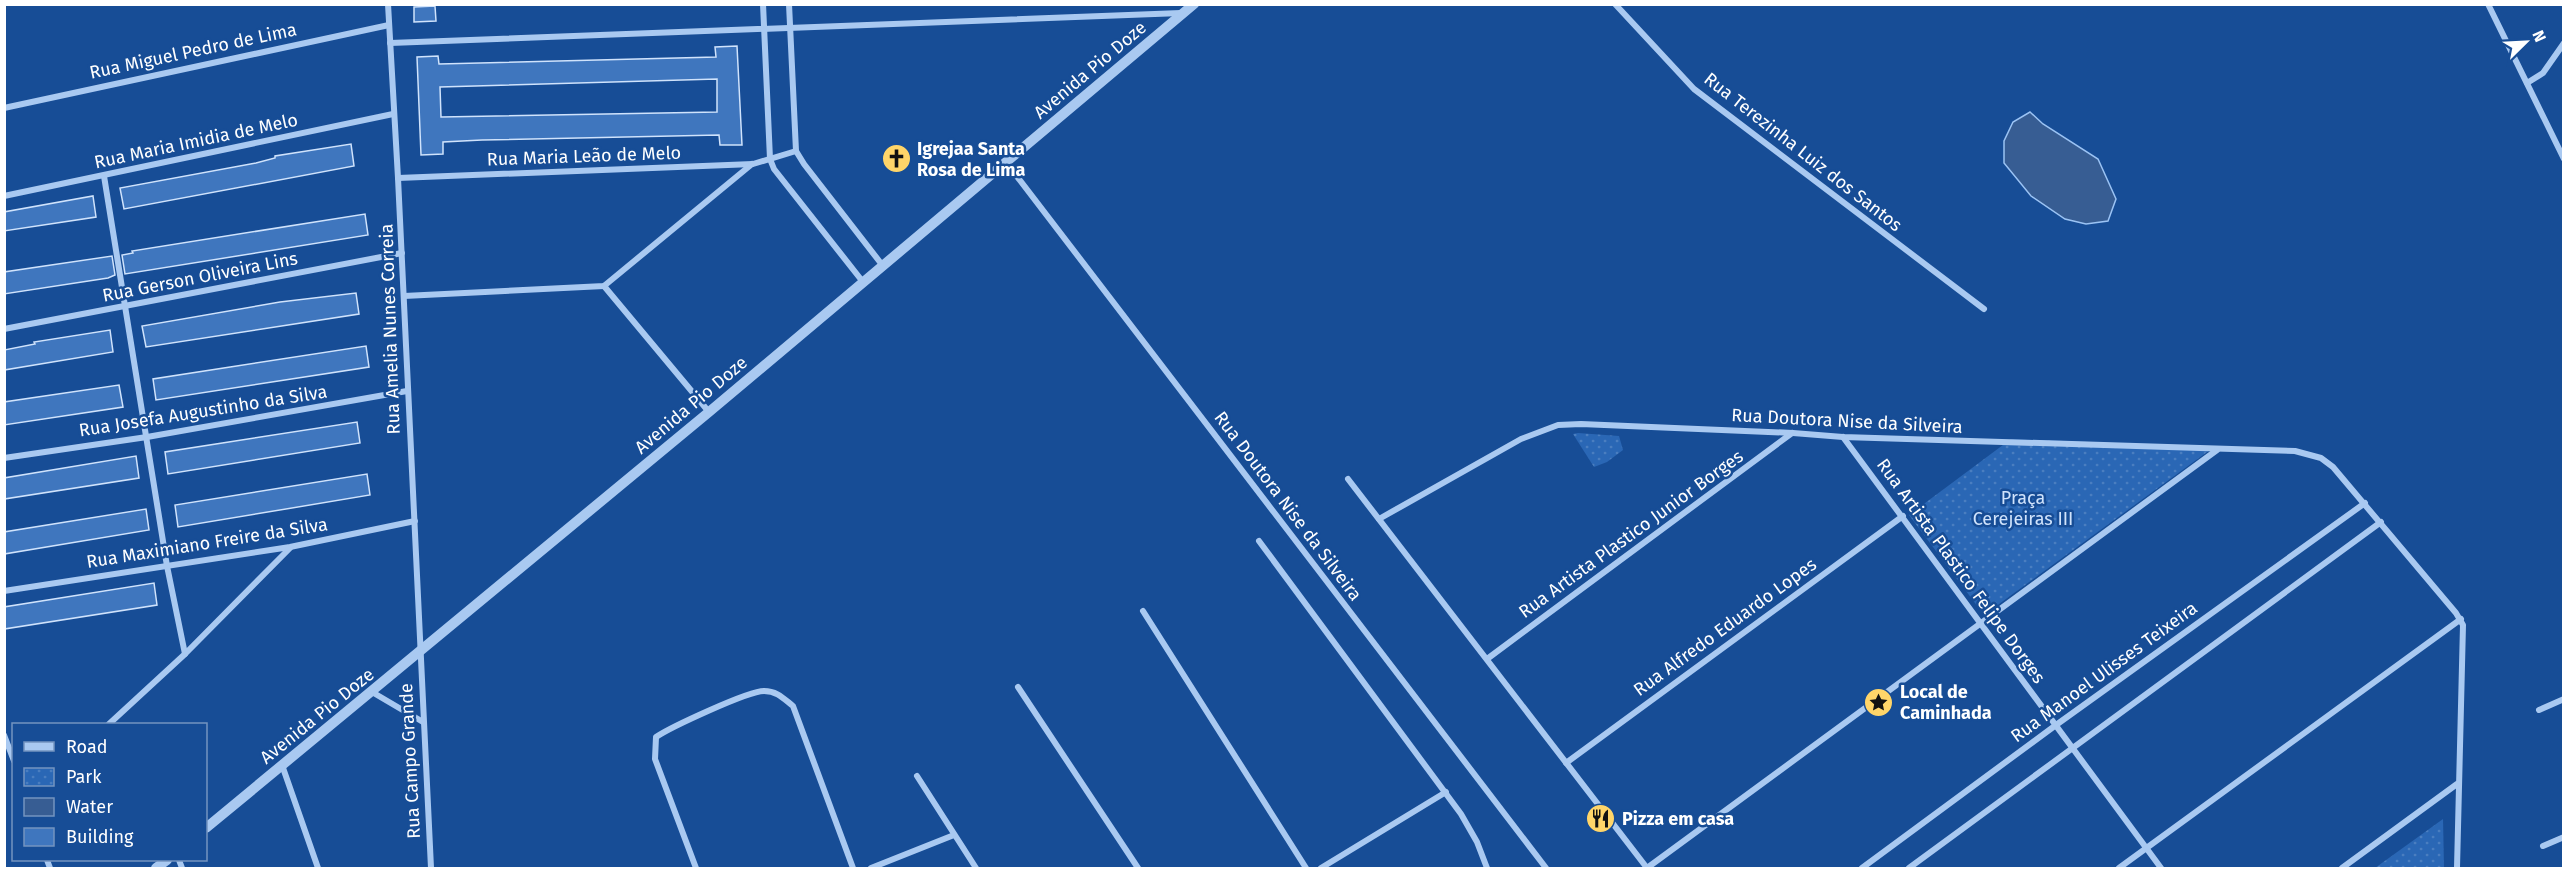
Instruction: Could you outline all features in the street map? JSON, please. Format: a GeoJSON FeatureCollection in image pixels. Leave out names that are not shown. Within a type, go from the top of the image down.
{"type":"FeatureCollection","features":[{"type":"Feature","properties":{"kind":"street","name":"Rua Amelia Nunes Correia"},"geometry":{"type":"LineString","coordinates":[[388,4],[420,652]]}},
{"type":"Feature","properties":{"kind":"street"},"geometry":{"type":"LineString","coordinates":[[762,4],[770,159],[774,168],[862,282]]}},
{"type":"Feature","properties":{"kind":"street"},"geometry":{"type":"LineString","coordinates":[[789,4],[796,151],[883,266]]}},
{"type":"Feature","properties":{"kind":"street","name":"Avenida Pio Doze"},"geometry":{"type":"LineString","coordinates":[[207,827],[709,412],[1194,4]]}},
{"type":"Feature","properties":{"kind":"street","name":"Rua Terezinha Luiz dos Santos"},"geometry":{"type":"LineString","coordinates":[[1615,4],[1694,89],[1984,309]]}},
{"type":"Feature","properties":{"kind":"street"},"geometry":{"type":"LineString","coordinates":[[2488,4],[2564,159]]}},
{"type":"Feature","properties":{"kind":"street"},"geometry":{"type":"LineString","coordinates":[[390,43],[1184,13]]}},
{"type":"Feature","properties":{"kind":"street","name":"Rua Miguel Pedro de Lima"},"geometry":{"type":"LineString","coordinates":[[4,108],[389,25]]}},
{"type":"Feature","properties":{"kind":"street"},"geometry":{"type":"LineString","coordinates":[[2527,83],[2543,73],[2564,43]]}},
{"type":"Feature","properties":{"kind":"street","name":"Rua Maria Imidia de Melo"},"geometry":{"type":"LineString","coordinates":[[4,196],[393,114]]}},
{"type":"Feature","properties":{"kind":"street","name":"Rua Maria Leão de Melo"},"geometry":{"type":"LineString","coordinates":[[398,178],[753,164],[796,151]]}},
{"type":"Feature","properties":{"kind":"street","name":"Rua Doutora Nise da Silveira"},"geometry":{"type":"LineString","coordinates":[[1006,162],[1546,868]]}},
{"type":"Feature","properties":{"kind":"street"},"geometry":{"type":"LineString","coordinates":[[404,296],[604,285],[753,164]]}},
{"type":"Feature","properties":{"kind":"street"},"geometry":{"type":"LineString","coordinates":[[104,176],[167,566],[185,654]]}},
{"type":"Feature","properties":{"kind":"street","name":"Rua Gerson Oliveira Lins"},"geometry":{"type":"LineString","coordinates":[[4,329],[402,253]]}},
{"type":"Feature","properties":{"kind":"street"},"geometry":{"type":"LineString","coordinates":[[604,285],[709,412]]}},
{"type":"Feature","properties":{"kind":"street","name":"Rua Josefa Augustinho da Silva"},"geometry":{"type":"LineString","coordinates":[[4,458],[147,437],[407,392]]}},
{"type":"Feature","properties":{"kind":"street","name":"Rua Doutora Nise da Silveira"},"geometry":{"type":"LineString","coordinates":[[1379,519],[1521,439],[1558,425],[1581,424],[1843,437],[2295,451],[2321,458],[2333,466],[2365,503]]}},
{"type":"Feature","properties":{"kind":"street","name":"Rua Artista Plastico Junior Borges"},"geometry":{"type":"LineString","coordinates":[[1487,658],[1793,433]]}},
{"type":"Feature","properties":{"kind":"street","name":"Rua Artista Plastico Felipe Dorges"},"geometry":{"type":"LineString","coordinates":[[1843,437],[2161,868]]}},
{"type":"Feature","properties":{"kind":"street"},"geometry":{"type":"LineString","coordinates":[[1348,479],[1647,868],[2217,450]]}},
{"type":"Feature","properties":{"kind":"street"},"geometry":{"type":"LineString","coordinates":[[2365,503],[2461,619],[2463,625],[2457,784],[2457,868]]}},
{"type":"Feature","properties":{"kind":"street","name":"Rua Manoel Ulisses Teixeira"},"geometry":{"type":"LineString","coordinates":[[1862,868],[2056,725],[2365,503]]}},
{"type":"Feature","properties":{"kind":"street","name":"Rua Alfredo Eduardo Lopes"},"geometry":{"type":"LineString","coordinates":[[1566,763],[1903,516]]}},
{"type":"Feature","properties":{"kind":"street","name":"Rua Maximiano Freire da Silva"},"geometry":{"type":"LineString","coordinates":[[4,591],[291,547],[415,521]]}},
{"type":"Feature","properties":{"kind":"street"},"geometry":{"type":"LineString","coordinates":[[1909,868],[2381,522]]}},
{"type":"Feature","properties":{"kind":"street"},"geometry":{"type":"LineString","coordinates":[[1259,541],[1446,792],[1477,842],[1486,868]]}},
{"type":"Feature","properties":{"kind":"street"},"geometry":{"type":"LineString","coordinates":[[110,723],[185,654],[291,547]]}},
{"type":"Feature","properties":{"kind":"street"},"geometry":{"type":"LineString","coordinates":[[1143,611],[1306,868]]}},
{"type":"Feature","properties":{"kind":"street"},"geometry":{"type":"LineString","coordinates":[[2120,868],[2461,619]]}},
{"type":"Feature","properties":{"kind":"street","name":"Rua Campo Grande"},"geometry":{"type":"LineString","coordinates":[[420,652],[431,868]]}},
{"type":"Feature","properties":{"kind":"street"},"geometry":{"type":"LineString","coordinates":[[1018,687],[1138,868]]}},
{"type":"Feature","properties":{"kind":"street"},"geometry":{"type":"LineString","coordinates":[[696,868],[655,759],[656,737],[672,726],[762,691],[779,693],[792,706],[853,868]]}},
{"type":"Feature","properties":{"kind":"street"},"geometry":{"type":"LineString","coordinates":[[372,692],[423,722]]}},
{"type":"Feature","properties":{"kind":"street"},"geometry":{"type":"LineString","coordinates":[[2539,710],[2564,699]]}},
{"type":"Feature","properties":{"kind":"street"},"geometry":{"type":"LineString","coordinates":[[4,735],[12,755]]}},
{"type":"Feature","properties":{"kind":"street"},"geometry":{"type":"LineString","coordinates":[[282,765],[318,868]]}},
{"type":"Feature","properties":{"kind":"street"},"geometry":{"type":"LineString","coordinates":[[917,776],[976,868]]}},
{"type":"Feature","properties":{"kind":"street"},"geometry":{"type":"LineString","coordinates":[[2342,868],[2457,784]]}},
{"type":"Feature","properties":{"kind":"street"},"geometry":{"type":"LineString","coordinates":[[1321,868],[1446,792]]}},
{"type":"Feature","properties":{"kind":"street"},"geometry":{"type":"LineString","coordinates":[[871,868],[954,835]]}},
{"type":"Feature","properties":{"kind":"street"},"geometry":{"type":"LineString","coordinates":[[2543,846],[2564,837]]}},
{"type":"Feature","properties":{"kind":"green space"},"geometry":{"type":"Polygon","coordinates":[[[1573,434],[1619,436],[1623,450],[1607,462],[1594,467],[1573,434]]]}},
{"type":"Feature","properties":{"kind":"green space","name":"Praça Cerejeiras III"},"geometry":{"type":"Polygon","coordinates":[[[2011,439],[2214,447],[1984,615],[1909,515],[2011,439]]]}},
{"type":"Feature","properties":{"kind":"green space"},"geometry":{"type":"Polygon","coordinates":[[[2443,819],[2444,868],[2375,868],[2443,819]]]}},
{"type":"Feature","properties":{"kind":"water"},"geometry":{"type":"Polygon","coordinates":[[[2030,112],[2043,124],[2098,159],[2116,199],[2108,221],[2086,224],[2065,219],[2031,196],[2004,163],[2004,141],[2013,122],[2030,112]]]}},
{"type":"Feature","properties":{"kind":"building"},"geometry":{"type":"Polygon","coordinates":[[[435,6],[436,21],[414,22],[414,7],[435,6]]]}},
{"type":"Feature","properties":{"kind":"building"},"geometry":{"type":"Polygon","coordinates":[[[737,46],[742,145],[720,145],[719,135],[482,140],[443,142],[443,154],[421,155],[417,57],[438,56],[439,64],[716,57],[715,47],[737,46]],[[717,79],[440,87],[441,117],[717,112],[717,79]]]}},
{"type":"Feature","properties":{"kind":"building"},"geometry":{"type":"Polygon","coordinates":[[[351,144],[354,166],[124,209],[120,188],[256,163],[275,158],[275,156],[351,144]]]}},
{"type":"Feature","properties":{"kind":"building"},"geometry":{"type":"Polygon","coordinates":[[[93,196],[96,217],[4,231],[4,212],[93,196]]]}},
{"type":"Feature","properties":{"kind":"building"},"geometry":{"type":"Polygon","coordinates":[[[365,214],[368,235],[125,274],[122,255],[133,253],[132,251],[365,214]]]}},
{"type":"Feature","properties":{"kind":"building"},"geometry":{"type":"Polygon","coordinates":[[[112,256],[115,275],[108,278],[4,294],[4,272],[112,256]]]}},
{"type":"Feature","properties":{"kind":"building"},"geometry":{"type":"Polygon","coordinates":[[[356,293],[359,314],[146,347],[142,326],[280,302],[356,293]]]}},
{"type":"Feature","properties":{"kind":"building"},"geometry":{"type":"Polygon","coordinates":[[[110,330],[113,352],[4,370],[4,350],[35,344],[34,342],[110,330]]]}},
{"type":"Feature","properties":{"kind":"building"},"geometry":{"type":"Polygon","coordinates":[[[366,346],[369,367],[156,400],[153,379],[366,346]]]}},
{"type":"Feature","properties":{"kind":"building"},"geometry":{"type":"Polygon","coordinates":[[[119,385],[123,407],[4,425],[4,402],[119,385]]]}},
{"type":"Feature","properties":{"kind":"building"},"geometry":{"type":"Polygon","coordinates":[[[357,422],[360,443],[168,474],[165,452],[357,422]]]}},
{"type":"Feature","properties":{"kind":"building"},"geometry":{"type":"Polygon","coordinates":[[[136,456],[139,478],[4,499],[4,478],[136,456]]]}},
{"type":"Feature","properties":{"kind":"building"},"geometry":{"type":"Polygon","coordinates":[[[367,474],[370,495],[178,527],[175,505],[367,474]]]}},
{"type":"Feature","properties":{"kind":"building"},"geometry":{"type":"Polygon","coordinates":[[[146,509],[149,530],[4,554],[4,532],[146,509]]]}},
{"type":"Feature","properties":{"kind":"building"},"geometry":{"type":"Polygon","coordinates":[[[154,583],[157,605],[4,629],[4,607],[154,583]]]}},
{"type":"Feature","properties":{"kind":"place","name":"Igrejaa Santa Rosa de Lima"},"geometry":{"type":"Point","coordinates":[896,159]}},
{"type":"Feature","properties":{"kind":"place","name":"Local de Caminhada"},"geometry":{"type":"Point","coordinates":[1879,702]}},
{"type":"Feature","properties":{"kind":"place","name":"Pizza em casa"},"geometry":{"type":"Point","coordinates":[1601,819]}}]}
